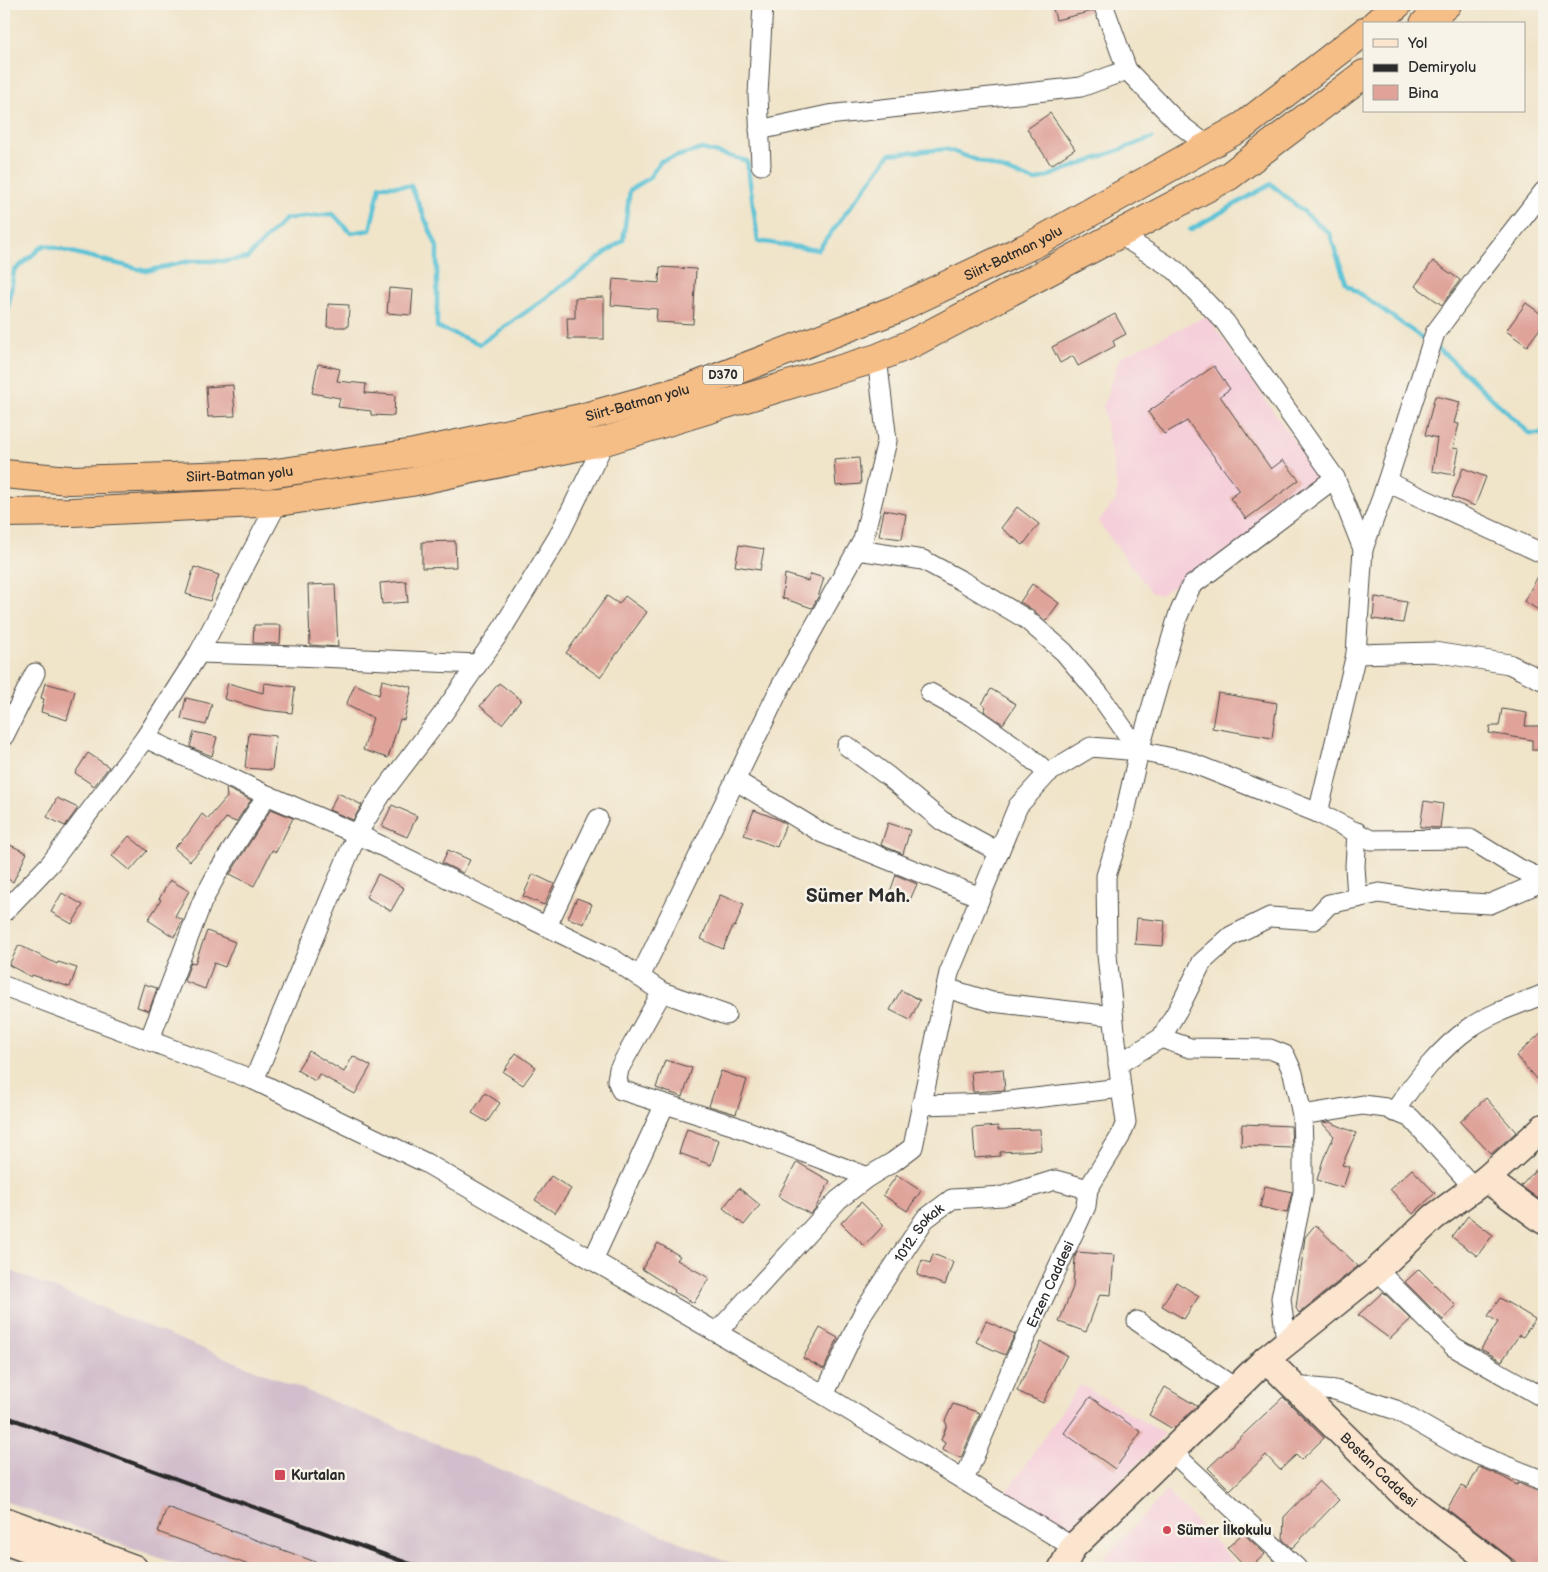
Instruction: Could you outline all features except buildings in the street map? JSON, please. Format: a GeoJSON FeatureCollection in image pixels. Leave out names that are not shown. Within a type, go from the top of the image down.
{"type":"FeatureCollection","features":[{"type":"Feature","properties":{"kind":"highway"},"geometry":{"type":"LineString","coordinates":[[1377,22],[1398,4]]}},
{"type":"Feature","properties":{"kind":"highway"},"geometry":{"type":"LineString","coordinates":[[1426,22],[1447,4]]}},
{"type":"Feature","properties":{"kind":"highway","name":"Siirt-Batman yolu"},"geometry":{"type":"LineString","coordinates":[[4,474],[69,480],[269,474],[414,453],[581,418],[690,388],[894,310],[1038,242],[1244,126],[1363,33]]}},
{"type":"Feature","properties":{"kind":"highway","name":"Siirt-Batman yolu"},"geometry":{"type":"LineString","coordinates":[[4,513],[72,512],[278,502],[411,482],[605,441],[877,358],[913,343],[1229,176],[1363,75]]}},
{"type":"Feature","properties":{"kind":"main road"},"geometry":{"type":"LineString","coordinates":[[1067,1558],[1171,1451],[1266,1359],[1378,1270],[1434,1217],[1480,1183],[1544,1127]]}},
{"type":"Feature","properties":{"kind":"main road"},"geometry":{"type":"LineString","coordinates":[[1480,1183],[1544,1221]]}},
{"type":"Feature","properties":{"kind":"main road","name":"Bostan Caddesi"},"geometry":{"type":"LineString","coordinates":[[1266,1359],[1404,1495],[1500,1568]]}},
{"type":"Feature","properties":{"kind":"main road"},"geometry":{"type":"LineString","coordinates":[[4,1520],[134,1568]]}},
{"type":"Feature","properties":{"kind":"main road"},"geometry":{"type":"LineString","coordinates":[[4,1541],[80,1568]]}},
{"type":"Feature","properties":{"kind":"street"},"geometry":{"type":"LineString","coordinates":[[761,165],[758,95],[763,4]]}},
{"type":"Feature","properties":{"kind":"street"},"geometry":{"type":"LineString","coordinates":[[1103,4],[1127,70],[1178,123],[1208,146]]}},
{"type":"Feature","properties":{"kind":"street"},"geometry":{"type":"LineString","coordinates":[[759,130],[828,115],[1081,87],[1127,70]]}},
{"type":"Feature","properties":{"kind":"street"},"geometry":{"type":"LineString","coordinates":[[1318,813],[1356,654],[1363,549],[1387,482],[1435,333],[1542,196]]}},
{"type":"Feature","properties":{"kind":"street"},"geometry":{"type":"LineString","coordinates":[[1119,234],[1175,270],[1225,322],[1335,478],[1363,549]]}},
{"type":"Feature","properties":{"kind":"street"},"geometry":{"type":"LineString","coordinates":[[640,977],[780,688],[863,540],[887,441],[877,358]]}},
{"type":"Feature","properties":{"kind":"street"},"geometry":{"type":"LineString","coordinates":[[254,1080],[357,834],[381,794],[442,715],[502,629],[558,537],[605,441]]}},
{"type":"Feature","properties":{"kind":"street","name":"Erzen Caddesi"},"geometry":{"type":"LineString","coordinates":[[964,1480],[1016,1358],[1086,1206],[1088,1189],[1120,1137],[1126,1122],[1107,955],[1106,876],[1122,826],[1139,751],[1178,616],[1191,586],[1335,478]]}},
{"type":"Feature","properties":{"kind":"street"},"geometry":{"type":"LineString","coordinates":[[1387,482],[1544,554]]}},
{"type":"Feature","properties":{"kind":"street"},"geometry":{"type":"LineString","coordinates":[[4,912],[50,864],[145,738],[199,654],[278,502]]}},
{"type":"Feature","properties":{"kind":"street"},"geometry":{"type":"LineString","coordinates":[[858,550],[923,560],[1026,619],[1064,652],[1099,694],[1139,751]]}},
{"type":"Feature","properties":{"kind":"street"},"geometry":{"type":"LineString","coordinates":[[1356,654],[1434,652],[1509,664],[1544,680]]}},
{"type":"Feature","properties":{"kind":"street"},"geometry":{"type":"LineString","coordinates":[[199,654],[478,664]]}},
{"type":"Feature","properties":{"kind":"street"},"geometry":{"type":"LineString","coordinates":[[4,736],[35,673]]}},
{"type":"Feature","properties":{"kind":"street"},"geometry":{"type":"LineString","coordinates":[[930,694],[972,716],[1026,754],[1048,773]]}},
{"type":"Feature","properties":{"kind":"street"},"geometry":{"type":"LineString","coordinates":[[145,738],[357,834],[547,926],[614,959],[662,992],[726,1015]]}},
{"type":"Feature","properties":{"kind":"street"},"geometry":{"type":"LineString","coordinates":[[847,746],[942,821],[999,852]]}},
{"type":"Feature","properties":{"kind":"street"},"geometry":{"type":"LineString","coordinates":[[717,1332],[838,1200],[913,1147],[950,973],[1018,806],[1048,773],[1091,747],[1139,751],[1187,761],[1318,813],[1371,840],[1470,839],[1514,866],[1544,880]]}},
{"type":"Feature","properties":{"kind":"street"},"geometry":{"type":"LineString","coordinates":[[735,780],[822,833],[980,897]]}},
{"type":"Feature","properties":{"kind":"street"},"geometry":{"type":"LineString","coordinates":[[149,1041],[202,902],[219,870],[267,794]]}},
{"type":"Feature","properties":{"kind":"street"},"geometry":{"type":"LineString","coordinates":[[547,926],[598,819]]}},
{"type":"Feature","properties":{"kind":"street"},"geometry":{"type":"LineString","coordinates":[[1357,832],[1355,866],[1357,898]]}},
{"type":"Feature","properties":{"kind":"street"},"geometry":{"type":"LineString","coordinates":[[1118,1064],[1161,1038],[1180,1006],[1202,962],[1231,936],[1270,917],[1314,920],[1329,904],[1379,893],[1434,901],[1490,904],[1544,880]]}},
{"type":"Feature","properties":{"kind":"street"},"geometry":{"type":"LineString","coordinates":[[4,986],[254,1080],[426,1163],[824,1395],[964,1480],[1067,1558]]}},
{"type":"Feature","properties":{"kind":"street"},"geometry":{"type":"LineString","coordinates":[[946,988],[992,1002],[1113,1016]]}},
{"type":"Feature","properties":{"kind":"street"},"geometry":{"type":"LineString","coordinates":[[662,992],[619,1069],[617,1080],[621,1090],[735,1126],[868,1177]]}},
{"type":"Feature","properties":{"kind":"street"},"geometry":{"type":"LineString","coordinates":[[1394,1112],[1415,1082],[1443,1049],[1472,1026],[1544,994]]}},
{"type":"Feature","properties":{"kind":"street"},"geometry":{"type":"LineString","coordinates":[[1161,1038],[1190,1048],[1270,1049],[1285,1055],[1293,1073],[1302,1115],[1303,1192],[1281,1298],[1286,1342]]}},
{"type":"Feature","properties":{"kind":"street"},"geometry":{"type":"LineString","coordinates":[[921,1105],[992,1103],[1121,1088]]}},
{"type":"Feature","properties":{"kind":"street"},"geometry":{"type":"LineString","coordinates":[[593,1260],[665,1104]]}},
{"type":"Feature","properties":{"kind":"street"},"geometry":{"type":"LineString","coordinates":[[1302,1115],[1363,1105],[1386,1108],[1411,1118],[1480,1183]]}},
{"type":"Feature","properties":{"kind":"street","name":"1012. Sokak"},"geometry":{"type":"LineString","coordinates":[[824,1395],[864,1311],[925,1219],[952,1199],[1004,1196],[1055,1180],[1088,1189]]}},
{"type":"Feature","properties":{"kind":"street"},"geometry":{"type":"LineString","coordinates":[[1378,1270],[1454,1347],[1544,1398]]}},
{"type":"Feature","properties":{"kind":"street"},"geometry":{"type":"LineString","coordinates":[[1137,1321],[1235,1388]]}},
{"type":"Feature","properties":{"kind":"street"},"geometry":{"type":"LineString","coordinates":[[1294,1386],[1335,1390],[1396,1410],[1464,1449],[1544,1481]]}},
{"type":"Feature","properties":{"kind":"street"},"geometry":{"type":"LineString","coordinates":[[1171,1451],[1298,1568]]}},
{"type":"Feature","properties":{"kind":"shaded area"},"geometry":{"type":"Polygon","coordinates":[[[1207,316],[1319,477],[1313,492],[1160,595],[1151,592],[1098,522],[1116,500],[1117,488],[1103,406],[1120,357],[1207,316]]]}},
{"type":"Feature","properties":{"kind":"shaded area"},"geometry":{"type":"Polygon","coordinates":[[[4,1268],[744,1568],[187,1568],[4,1501],[4,1268]]]}},
{"type":"Feature","properties":{"kind":"shaded area"},"geometry":{"type":"Polygon","coordinates":[[[1080,1384],[1165,1434],[1072,1533],[1005,1494],[1080,1384]]]}},
{"type":"Feature","properties":{"kind":"shaded area","name":"Sümer İlkokulu"},"geometry":{"type":"Polygon","coordinates":[[[1167,1491],[1240,1568],[1094,1568],[1167,1491]]]}},
{"type":"Feature","properties":{"kind":"waterway"},"geometry":{"type":"LineString","coordinates":[[4,323],[6,322],[14,271],[44,245],[146,271],[190,261],[226,261],[247,258],[285,219],[333,214],[351,233],[370,230],[380,186],[411,186],[437,247],[437,327],[480,344],[539,303],[623,240],[630,190],[649,178],[661,161],[702,149],[747,161],[758,241],[818,250],[890,154],[946,149],[1035,181],[1152,138]]}},
{"type":"Feature","properties":{"kind":"waterway"},"geometry":{"type":"LineString","coordinates":[[1190,230],[1271,184],[1330,234],[1346,284],[1428,342]]}},
{"type":"Feature","properties":{"kind":"waterway"},"geometry":{"type":"LineString","coordinates":[[1436,348],[1446,355],[1530,434],[1544,434]]}},
{"type":"Feature","properties":{"kind":"railway"},"geometry":{"type":"LineString","coordinates":[[4,1416],[421,1568]]}},
{"type":"Feature","properties":{"kind":"place","name":"Kurtalan"},"geometry":{"type":"Point","coordinates":[280,1475]}},
{"type":"Feature","properties":{"kind":"place","name":"Sümer İlkokulu"},"geometry":{"type":"Point","coordinates":[1167,1530]}},
{"type":"Feature","properties":{"kind":"district","name":"Sümer Mah."},"geometry":{"type":"Point","coordinates":[858,895]}}]}
